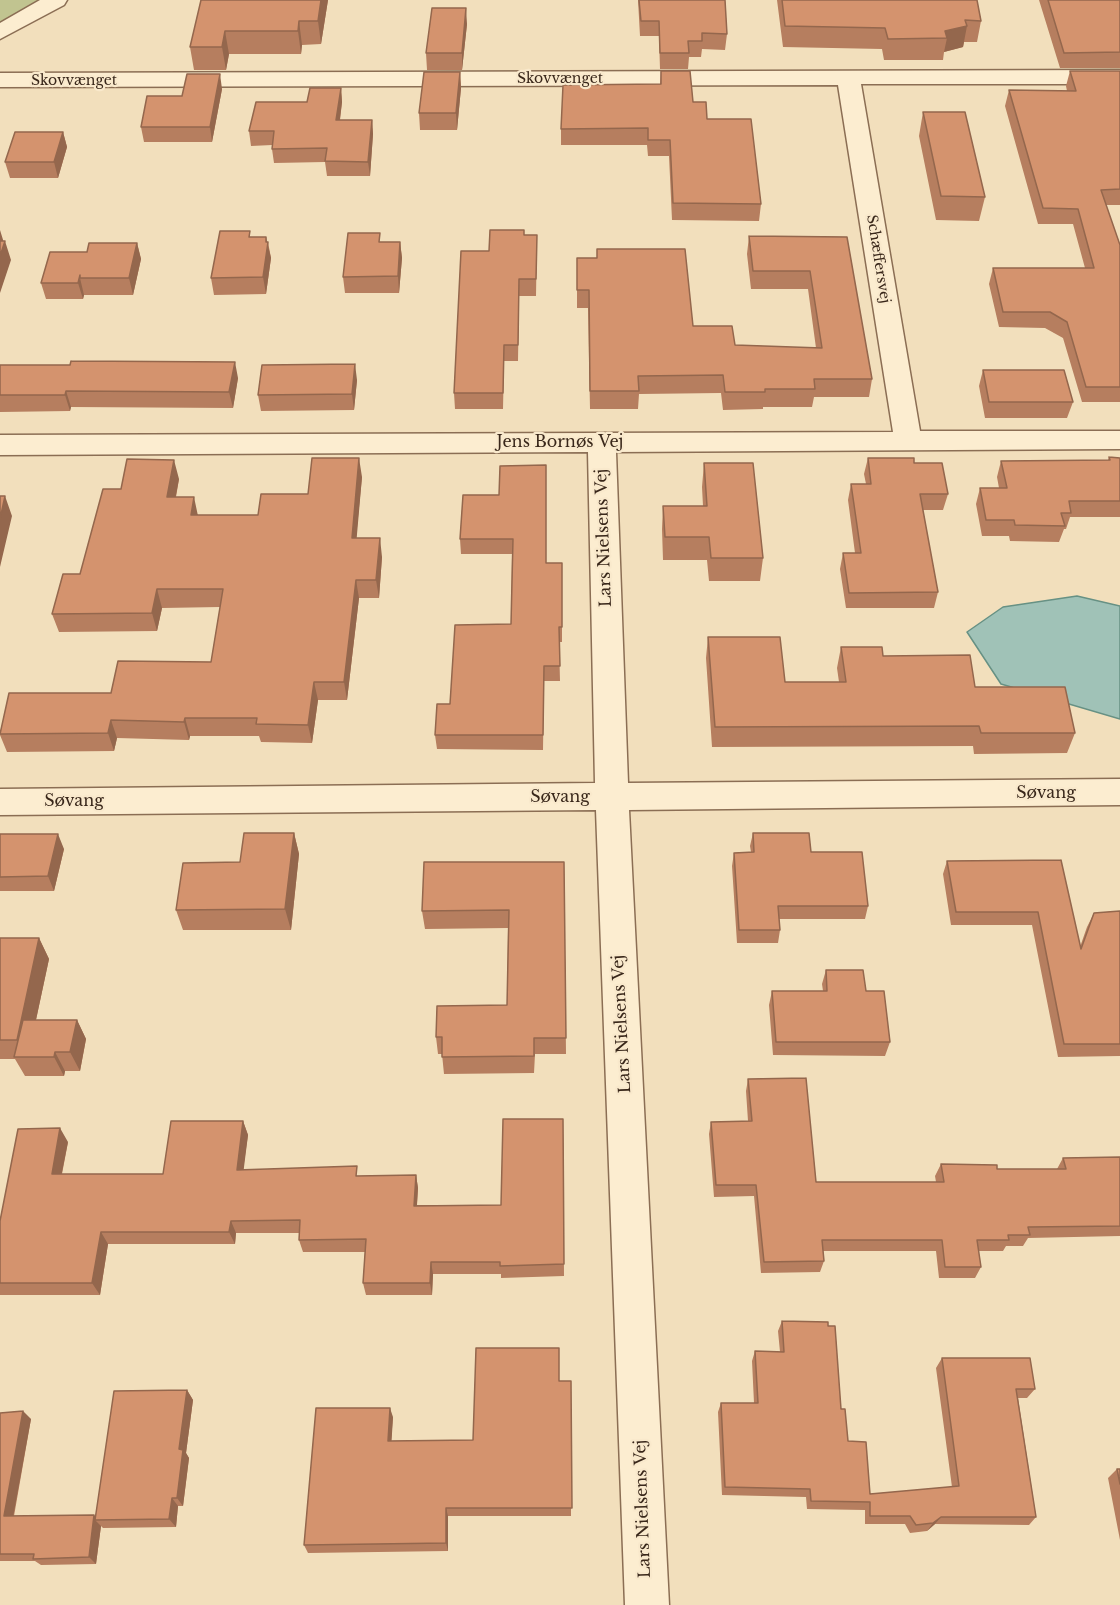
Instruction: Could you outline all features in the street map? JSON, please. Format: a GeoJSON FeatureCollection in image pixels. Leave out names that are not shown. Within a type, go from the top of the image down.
{"type":"FeatureCollection","features":[{"type":"Feature","properties":{"kind":"street"},"geometry":{"type":"LineString","coordinates":[[0,32],[56,0]]}},
{"type":"Feature","properties":{"kind":"street","name":"Schæffersvej"},"geometry":{"type":"LineString","coordinates":[[848,77],[908,441]]}},
{"type":"Feature","properties":{"kind":"street","name":"Skovvænget"},"geometry":{"type":"LineString","coordinates":[[0,80],[1120,77]]}},
{"type":"Feature","properties":{"kind":"street","name":"Jens Bornøs Vej"},"geometry":{"type":"LineString","coordinates":[[0,445],[1120,440]]}},
{"type":"Feature","properties":{"kind":"street","name":"Lars Nielsens Vej"},"geometry":{"type":"LineString","coordinates":[[602,442],[612,797],[647,1605]]}},
{"type":"Feature","properties":{"kind":"street","name":"Søvang"},"geometry":{"type":"LineString","coordinates":[[0,802],[1120,792]]}},
{"type":"Feature","properties":{"kind":"green space"},"geometry":{"type":"Polygon","coordinates":[[[0,0],[44,0],[0,22],[0,0]]]}},
{"type":"Feature","properties":{"kind":"water"},"geometry":{"type":"Polygon","coordinates":[[[1077,596],[1120,606],[1120,719],[1001,684],[967,632],[1003,607],[1077,596]]]}},
{"type":"Feature","properties":{"kind":"building"},"geometry":{"type":"Polygon","coordinates":[[[201,0],[321,0],[318,21],[299,21],[298,31],[225,31],[222,47],[190,47],[201,0]]]}},
{"type":"Feature","properties":{"kind":"building"},"geometry":{"type":"Polygon","coordinates":[[[639,0],[725,0],[727,34],[702,33],[702,41],[688,41],[689,53],[660,53],[659,21],[641,21],[639,0]]]}},
{"type":"Feature","properties":{"kind":"building"},"geometry":{"type":"Polygon","coordinates":[[[782,0],[977,0],[981,21],[965,20],[967,26],[945,31],[947,38],[888,39],[885,28],[785,26],[782,0]]]}},
{"type":"Feature","properties":{"kind":"building"},"geometry":{"type":"Polygon","coordinates":[[[1048,0],[1120,0],[1120,52],[1064,53],[1048,0]]]}},
{"type":"Feature","properties":{"kind":"building"},"geometry":{"type":"Polygon","coordinates":[[[432,8],[466,8],[462,53],[426,53],[432,8]]]}},
{"type":"Feature","properties":{"kind":"building"},"geometry":{"type":"Polygon","coordinates":[[[661,71],[690,71],[693,102],[706,102],[707,119],[751,119],[761,204],[673,203],[670,140],[648,140],[648,128],[561,129],[563,85],[661,84],[661,71]]]}},
{"type":"Feature","properties":{"kind":"building"},"geometry":{"type":"Polygon","coordinates":[[[1070,71],[1120,71],[1120,189],[1101,190],[1120,245],[1120,387],[1086,387],[1067,322],[1050,312],[1003,312],[993,268],[1094,268],[1078,209],[1043,208],[1009,90],[1076,91],[1070,71]]]}},
{"type":"Feature","properties":{"kind":"building"},"geometry":{"type":"Polygon","coordinates":[[[424,72],[460,72],[456,113],[419,113],[424,72]]]}},
{"type":"Feature","properties":{"kind":"building"},"geometry":{"type":"Polygon","coordinates":[[[187,74],[220,74],[210,127],[141,127],[147,96],[182,96],[187,74]]]}},
{"type":"Feature","properties":{"kind":"building"},"geometry":{"type":"Polygon","coordinates":[[[310,88],[341,88],[336,120],[372,120],[368,162],[325,161],[327,148],[272,149],[274,131],[249,131],[256,102],[307,102],[310,88]]]}},
{"type":"Feature","properties":{"kind":"building"},"geometry":{"type":"Polygon","coordinates":[[[923,112],[965,112],[985,197],[941,196],[923,112]]]}},
{"type":"Feature","properties":{"kind":"building"},"geometry":{"type":"Polygon","coordinates":[[[15,132],[63,132],[54,162],[5,162],[15,132]]]}},
{"type":"Feature","properties":{"kind":"building"},"geometry":{"type":"Polygon","coordinates":[[[490,230],[524,230],[524,235],[537,235],[536,279],[519,279],[518,345],[504,345],[503,393],[454,393],[461,251],[489,251],[490,230]]]}},
{"type":"Feature","properties":{"kind":"building"},"geometry":{"type":"Polygon","coordinates":[[[220,231],[250,231],[249,237],[266,237],[266,242],[268,242],[263,277],[211,278],[220,231]]]}},
{"type":"Feature","properties":{"kind":"building"},"geometry":{"type":"Polygon","coordinates":[[[348,233],[380,233],[379,242],[400,242],[398,276],[343,277],[348,233]]]}},
{"type":"Feature","properties":{"kind":"building"},"geometry":{"type":"Polygon","coordinates":[[[749,236],[847,237],[872,379],[814,379],[815,389],[725,392],[723,375],[638,376],[639,391],[590,391],[589,290],[577,290],[577,258],[597,258],[597,249],[685,249],[693,326],[732,326],[735,345],[822,348],[810,271],[753,271],[749,236]]]}},
{"type":"Feature","properties":{"kind":"building"},"geometry":{"type":"Polygon","coordinates":[[[0,241],[5,241],[0,256],[0,241]]]}},
{"type":"Feature","properties":{"kind":"building"},"geometry":{"type":"Polygon","coordinates":[[[89,243],[137,243],[129,278],[80,278],[80,275],[78,283],[41,283],[50,252],[87,252],[89,243]]]}},
{"type":"Feature","properties":{"kind":"building"},"geometry":{"type":"Polygon","coordinates":[[[71,361],[235,362],[229,392],[66,391],[65,395],[0,395],[0,365],[70,365],[71,361]]]}},
{"type":"Feature","properties":{"kind":"building"},"geometry":{"type":"Polygon","coordinates":[[[355,364],[352,394],[258,395],[262,365],[355,364]]]}},
{"type":"Feature","properties":{"kind":"building"},"geometry":{"type":"Polygon","coordinates":[[[983,370],[1064,370],[1073,402],[989,402],[983,370]]]}},
{"type":"Feature","properties":{"kind":"building"},"geometry":{"type":"Polygon","coordinates":[[[1109,457],[1120,458],[1120,501],[1069,501],[1071,513],[1061,513],[1065,526],[1015,525],[1014,520],[986,520],[980,488],[1007,488],[1001,461],[1110,460],[1109,457]]]}},
{"type":"Feature","properties":{"kind":"building"},"geometry":{"type":"Polygon","coordinates":[[[312,458],[359,458],[352,538],[380,538],[376,580],[356,580],[344,682],[314,682],[308,725],[256,724],[257,718],[185,718],[184,722],[111,720],[108,733],[0,734],[9,693],[111,693],[118,661],[211,662],[223,589],[157,589],[152,613],[52,614],[63,574],[80,574],[103,489],[121,489],[127,459],[174,460],[167,497],[194,497],[191,515],[258,515],[261,494],[308,494],[312,458]]]}},
{"type":"Feature","properties":{"kind":"building"},"geometry":{"type":"Polygon","coordinates":[[[868,458],[914,458],[914,463],[942,463],[948,494],[920,494],[938,592],[849,593],[843,553],[861,553],[851,484],[871,484],[868,458]]]}},
{"type":"Feature","properties":{"kind":"building"},"geometry":{"type":"Polygon","coordinates":[[[704,463],[753,463],[763,558],[711,558],[709,537],[665,537],[663,506],[707,506],[704,463]]]}},
{"type":"Feature","properties":{"kind":"building"},"geometry":{"type":"Polygon","coordinates":[[[546,465],[546,563],[562,563],[562,627],[559,627],[560,666],[544,666],[543,735],[435,735],[437,704],[450,704],[455,625],[511,624],[513,539],[460,539],[463,495],[499,495],[500,466],[546,465]]]}},
{"type":"Feature","properties":{"kind":"building"},"geometry":{"type":"Polygon","coordinates":[[[0,496],[5,496],[0,519],[0,496]]]}},
{"type":"Feature","properties":{"kind":"building"},"geometry":{"type":"Polygon","coordinates":[[[708,637],[780,637],[785,682],[846,682],[841,647],[882,647],[883,656],[970,655],[975,687],[1065,687],[1075,733],[981,733],[979,726],[715,727],[708,637]]]}},
{"type":"Feature","properties":{"kind":"building"},"geometry":{"type":"Polygon","coordinates":[[[244,833],[294,833],[285,909],[176,910],[183,863],[240,862],[244,833]]]}},
{"type":"Feature","properties":{"kind":"building"},"geometry":{"type":"Polygon","coordinates":[[[753,833],[809,833],[811,852],[862,852],[868,906],[778,906],[780,930],[739,930],[734,853],[754,852],[753,833]]]}},
{"type":"Feature","properties":{"kind":"building"},"geometry":{"type":"Polygon","coordinates":[[[0,834],[58,834],[48,876],[0,877],[0,834]]]}},
{"type":"Feature","properties":{"kind":"building"},"geometry":{"type":"Polygon","coordinates":[[[1061,860],[1081,949],[1094,913],[1120,911],[1120,1044],[1064,1044],[1038,912],[956,912],[947,861],[1061,860]]]}},
{"type":"Feature","properties":{"kind":"building"},"geometry":{"type":"Polygon","coordinates":[[[424,862],[564,862],[566,1038],[534,1038],[534,1056],[442,1057],[442,1037],[436,1037],[437,1006],[507,1005],[509,910],[422,911],[424,862]]]}},
{"type":"Feature","properties":{"kind":"building"},"geometry":{"type":"Polygon","coordinates":[[[0,938],[39,938],[17,1040],[0,1040],[0,938]]]}},
{"type":"Feature","properties":{"kind":"building"},"geometry":{"type":"Polygon","coordinates":[[[826,970],[863,970],[866,991],[884,991],[890,1042],[776,1042],[772,991],[827,991],[826,970]]]}},
{"type":"Feature","properties":{"kind":"building"},"geometry":{"type":"Polygon","coordinates":[[[23,1020],[77,1020],[70,1052],[55,1052],[54,1057],[14,1057],[23,1020]]]}},
{"type":"Feature","properties":{"kind":"building"},"geometry":{"type":"Polygon","coordinates":[[[806,1078],[816,1182],[944,1182],[941,1164],[997,1165],[997,1169],[1066,1169],[1063,1158],[1120,1157],[1120,1226],[1028,1227],[1030,1235],[1008,1235],[1009,1240],[977,1240],[981,1267],[945,1267],[942,1240],[822,1240],[824,1261],[764,1262],[756,1185],[716,1185],[711,1122],[752,1121],[748,1079],[806,1078]]]}},
{"type":"Feature","properties":{"kind":"building"},"geometry":{"type":"Polygon","coordinates":[[[503,1119],[563,1119],[564,1264],[500,1266],[500,1262],[431,1262],[430,1283],[363,1283],[366,1239],[299,1240],[300,1220],[231,1221],[229,1232],[101,1232],[92,1283],[0,1283],[0,1221],[18,1129],[60,1128],[52,1174],[163,1174],[171,1121],[243,1121],[237,1170],[357,1166],[356,1176],[416,1175],[414,1206],[501,1205],[503,1119]]]}},
{"type":"Feature","properties":{"kind":"building"},"geometry":{"type":"Polygon","coordinates":[[[782,1321],[828,1322],[828,1326],[835,1326],[841,1409],[845,1409],[848,1441],[866,1442],[870,1494],[959,1486],[942,1358],[1030,1358],[1035,1389],[1016,1389],[1036,1517],[941,1517],[933,1523],[916,1525],[910,1516],[870,1516],[870,1502],[811,1501],[810,1489],[725,1487],[721,1403],[758,1403],[755,1351],[784,1352],[782,1321]]]}},
{"type":"Feature","properties":{"kind":"building"},"geometry":{"type":"Polygon","coordinates":[[[476,1348],[559,1348],[559,1381],[571,1381],[572,1508],[446,1508],[446,1543],[304,1545],[316,1408],[390,1408],[388,1441],[473,1440],[476,1348]]]}},
{"type":"Feature","properties":{"kind":"building"},"geometry":{"type":"Polygon","coordinates":[[[187,1390],[179,1449],[183,1450],[177,1498],[172,1498],[169,1519],[95,1520],[114,1391],[187,1390]]]}},
{"type":"Feature","properties":{"kind":"building"},"geometry":{"type":"Polygon","coordinates":[[[23,1411],[4,1516],[94,1515],[89,1557],[33,1559],[34,1554],[0,1554],[0,1413],[23,1411]]]}}]}
